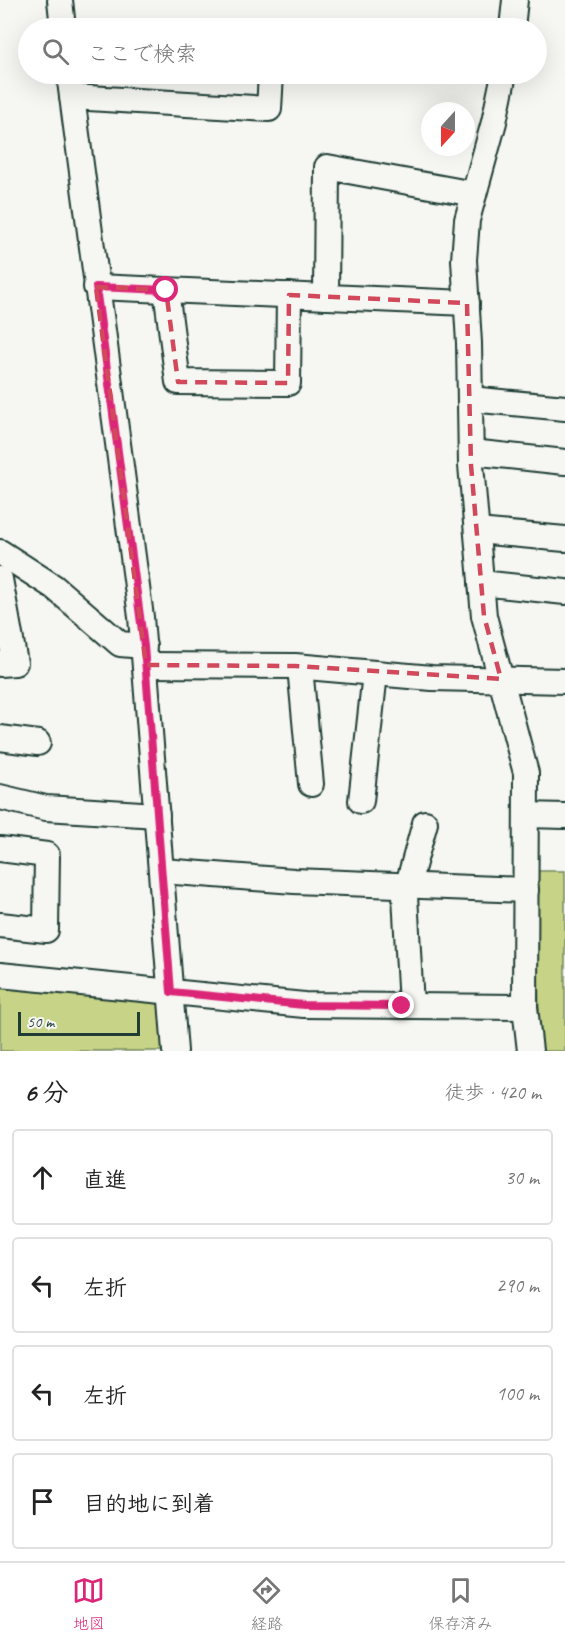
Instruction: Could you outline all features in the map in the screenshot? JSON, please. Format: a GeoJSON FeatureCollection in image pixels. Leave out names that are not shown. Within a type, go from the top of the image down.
{"type":"FeatureCollection","features":[{"type":"Feature","properties":{"kind":"street"},"geometry":{"type":"LineString","coordinates":[[60,0],[62,18]]}},
{"type":"Feature","properties":{"kind":"street"},"geometry":{"type":"LineString","coordinates":[[513,18],[515,0]]}},
{"type":"Feature","properties":{"kind":"street"},"geometry":{"type":"LineString","coordinates":[[70,84],[145,655],[176,1051]]}},
{"type":"Feature","properties":{"kind":"street"},"geometry":{"type":"LineString","coordinates":[[72,97],[269,109],[270,84]]}},
{"type":"Feature","properties":{"kind":"street"},"geometry":{"type":"LineString","coordinates":[[502,84],[467,220],[464,260],[471,452],[484,616],[526,773],[525,1007],[530,1051]]}},
{"type":"Feature","properties":{"kind":"street"},"geometry":{"type":"LineString","coordinates":[[326,297],[327,167],[474,194]]}},
{"type":"Feature","properties":{"kind":"street"},"geometry":{"type":"LineString","coordinates":[[96,287],[467,303]]}},
{"type":"Feature","properties":{"kind":"street"},"geometry":{"type":"LineString","coordinates":[[166,290],[178,382],[288,383],[289,295]]}},
{"type":"Feature","properties":{"kind":"street"},"geometry":{"type":"LineString","coordinates":[[470,399],[565,408]]}},
{"type":"Feature","properties":{"kind":"street"},"geometry":{"type":"LineString","coordinates":[[471,452],[565,462]]}},
{"type":"Feature","properties":{"kind":"street"},"geometry":{"type":"LineString","coordinates":[[477,531],[565,539]]}},
{"type":"Feature","properties":{"kind":"street"},"geometry":{"type":"LineString","coordinates":[[0,552],[54,587],[120,644],[145,655],[432,678],[565,681]]}},
{"type":"Feature","properties":{"kind":"street"},"geometry":{"type":"LineString","coordinates":[[0,579],[15,663],[0,664]]}},
{"type":"Feature","properties":{"kind":"street"},"geometry":{"type":"LineString","coordinates":[[482,583],[565,592]]}},
{"type":"Feature","properties":{"kind":"street"},"geometry":{"type":"LineString","coordinates":[[300,667],[311,784]]}},
{"type":"Feature","properties":{"kind":"street"},"geometry":{"type":"LineString","coordinates":[[362,801],[375,673]]}},
{"type":"Feature","properties":{"kind":"street"},"geometry":{"type":"LineString","coordinates":[[0,738],[38,743]]}},
{"type":"Feature","properties":{"kind":"street"},"geometry":{"type":"LineString","coordinates":[[0,797],[46,808],[157,815]]}},
{"type":"Feature","properties":{"kind":"street"},"geometry":{"type":"LineString","coordinates":[[526,815],[565,816]]}},
{"type":"Feature","properties":{"kind":"street"},"geometry":{"type":"LineString","coordinates":[[411,1006],[405,895],[425,823]]}},
{"type":"Feature","properties":{"kind":"street"},"geometry":{"type":"LineString","coordinates":[[0,849],[47,855],[46,930],[0,925]]}},
{"type":"Feature","properties":{"kind":"street"},"geometry":{"type":"LineString","coordinates":[[162,871],[294,881],[526,890]]}},
{"type":"Feature","properties":{"kind":"street"},"geometry":{"type":"LineString","coordinates":[[0,975],[304,1005],[525,1007]]}},
{"type":"Feature","properties":{"kind":"highlighted area"},"geometry":{"type":"Polygon","coordinates":[[[96,287],[166,290],[178,382],[288,383],[289,295],[467,303],[471,465],[484,616],[501,679],[295,666],[146,665],[96,287]]]}},
{"type":"Feature","properties":{"kind":"green space"},"geometry":{"type":"Polygon","coordinates":[[[536,871],[565,871],[565,1051],[543,1051],[539,1017],[536,871]]]}},
{"type":"Feature","properties":{"kind":"green space"},"geometry":{"type":"Polygon","coordinates":[[[0,982],[162,1000],[164,1051],[0,1051],[0,982]]]}},
{"type":"Feature","properties":{"kind":"route"},"geometry":{"type":"LineString","coordinates":[[166,290],[96,287],[141,616],[171,992],[304,1005],[402,1006]]}}]}
